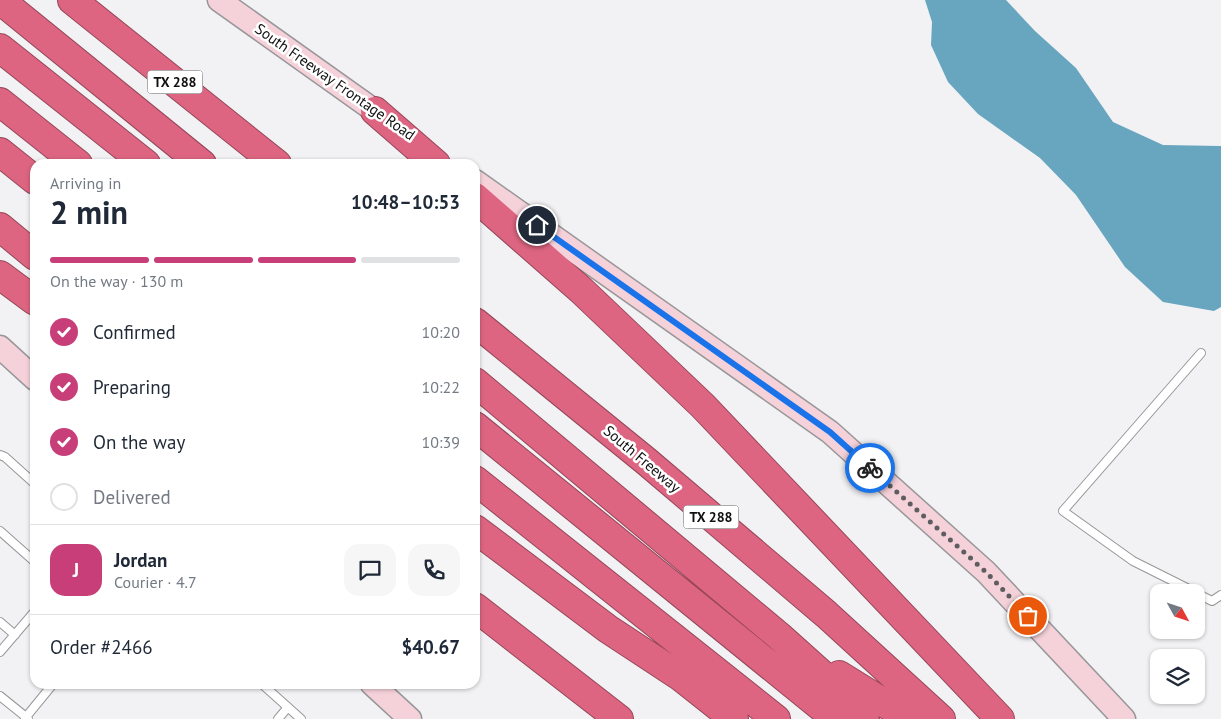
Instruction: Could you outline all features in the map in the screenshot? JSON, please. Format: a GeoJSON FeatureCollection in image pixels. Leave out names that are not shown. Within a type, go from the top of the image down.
{"type":"FeatureCollection","features":[{"type":"Feature","properties":{"kind":"highway"},"geometry":{"type":"LineString","coordinates":[[0,0],[196,159]]}},
{"type":"Feature","properties":{"kind":"highway","name":"TX 288"},"geometry":{"type":"LineString","coordinates":[[72,0],[271,159]]}},
{"type":"Feature","properties":{"kind":"highway"},"geometry":{"type":"LineString","coordinates":[[0,48],[140,159]]}},
{"type":"Feature","properties":{"kind":"highway"},"geometry":{"type":"LineString","coordinates":[[0,102],[72,159]]}},
{"type":"Feature","properties":{"kind":"highway"},"geometry":{"type":"LineString","coordinates":[[375,110],[430,159]]}},
{"type":"Feature","properties":{"kind":"highway"},"geometry":{"type":"LineString","coordinates":[[0,152],[30,176]]}},
{"type":"Feature","properties":{"kind":"highway"},"geometry":{"type":"LineString","coordinates":[[480,201],[581,290],[704,406],[1000,719]]}},
{"type":"Feature","properties":{"kind":"highway"},"geometry":{"type":"LineString","coordinates":[[0,227],[30,252]]}},
{"type":"Feature","properties":{"kind":"highway"},"geometry":{"type":"LineString","coordinates":[[0,275],[30,297]]}},
{"type":"Feature","properties":{"kind":"highway","name":"South Freeway"},"geometry":{"type":"LineString","coordinates":[[480,326],[646,461],[826,614],[941,719]]}},
{"type":"Feature","properties":{"kind":"highway"},"geometry":{"type":"LineString","coordinates":[[480,386],[779,636],[847,697],[865,719]]}},
{"type":"Feature","properties":{"kind":"highway"},"geometry":{"type":"LineString","coordinates":[[480,430],[836,719]]}},
{"type":"Feature","properties":{"kind":"highway"},"geometry":{"type":"LineString","coordinates":[[480,484],[776,719]]}},
{"type":"Feature","properties":{"kind":"highway"},"geometry":{"type":"LineString","coordinates":[[480,533],[608,629],[681,677],[734,719]]}},
{"type":"Feature","properties":{"kind":"highway"},"geometry":{"type":"LineString","coordinates":[[480,611],[619,719]]}},
{"type":"Feature","properties":{"kind":"highway"},"geometry":{"type":"LineString","coordinates":[[608,629],[709,719]]}},
{"type":"Feature","properties":{"kind":"highway"},"geometry":{"type":"LineString","coordinates":[[779,636],[910,719]]}},
{"type":"Feature","properties":{"kind":"main road","name":"South Freeway Frontage Road"},"geometry":{"type":"LineString","coordinates":[[219,0],[444,159]]}},
{"type":"Feature","properties":{"kind":"main road"},"geometry":{"type":"LineString","coordinates":[[480,185],[830,432],[986,572],[1124,719]]}},
{"type":"Feature","properties":{"kind":"main road"},"geometry":{"type":"LineString","coordinates":[[0,347],[30,374]]}},
{"type":"Feature","properties":{"kind":"main road"},"geometry":{"type":"LineString","coordinates":[[377,689],[410,719]]}},
{"type":"Feature","properties":{"kind":"lane"},"geometry":{"type":"LineString","coordinates":[[1178,584],[1133,561],[1063,511],[1201,353]]}},
{"type":"Feature","properties":{"kind":"lane"},"geometry":{"type":"LineString","coordinates":[[0,455],[5,457],[30,480]]}},
{"type":"Feature","properties":{"kind":"lane"},"geometry":{"type":"LineString","coordinates":[[0,531],[30,558]]}},
{"type":"Feature","properties":{"kind":"lane"},"geometry":{"type":"LineString","coordinates":[[1205,598],[1212,601],[1221,595]]}},
{"type":"Feature","properties":{"kind":"lane"},"geometry":{"type":"LineString","coordinates":[[0,652],[30,616]]}},
{"type":"Feature","properties":{"kind":"lane"},"geometry":{"type":"LineString","coordinates":[[0,622],[15,635]]}},
{"type":"Feature","properties":{"kind":"lane"},"geometry":{"type":"LineString","coordinates":[[0,696],[26,718],[49,689]]}},
{"type":"Feature","properties":{"kind":"lane"},"geometry":{"type":"LineString","coordinates":[[268,689],[301,719]]}},
{"type":"Feature","properties":{"kind":"lane"},"geometry":{"type":"LineString","coordinates":[[278,719],[288,707]]}},
{"type":"Feature","properties":{"kind":"water"},"geometry":{"type":"Polygon","coordinates":[[[925,0],[1006,0],[1035,31],[1076,68],[1113,122],[1163,145],[1221,146],[1221,307],[1214,311],[1163,302],[1125,267],[1076,195],[1040,158],[978,114],[948,82],[931,45],[932,22],[925,0]]]}},
{"type":"Feature","properties":{"kind":"way so far"},"geometry":{"type":"LineString","coordinates":[[870,468],[986,572],[1028,616]]}},
{"type":"Feature","properties":{"kind":"route"},"geometry":{"type":"LineString","coordinates":[[537,225],[830,432],[870,468]]}}]}
